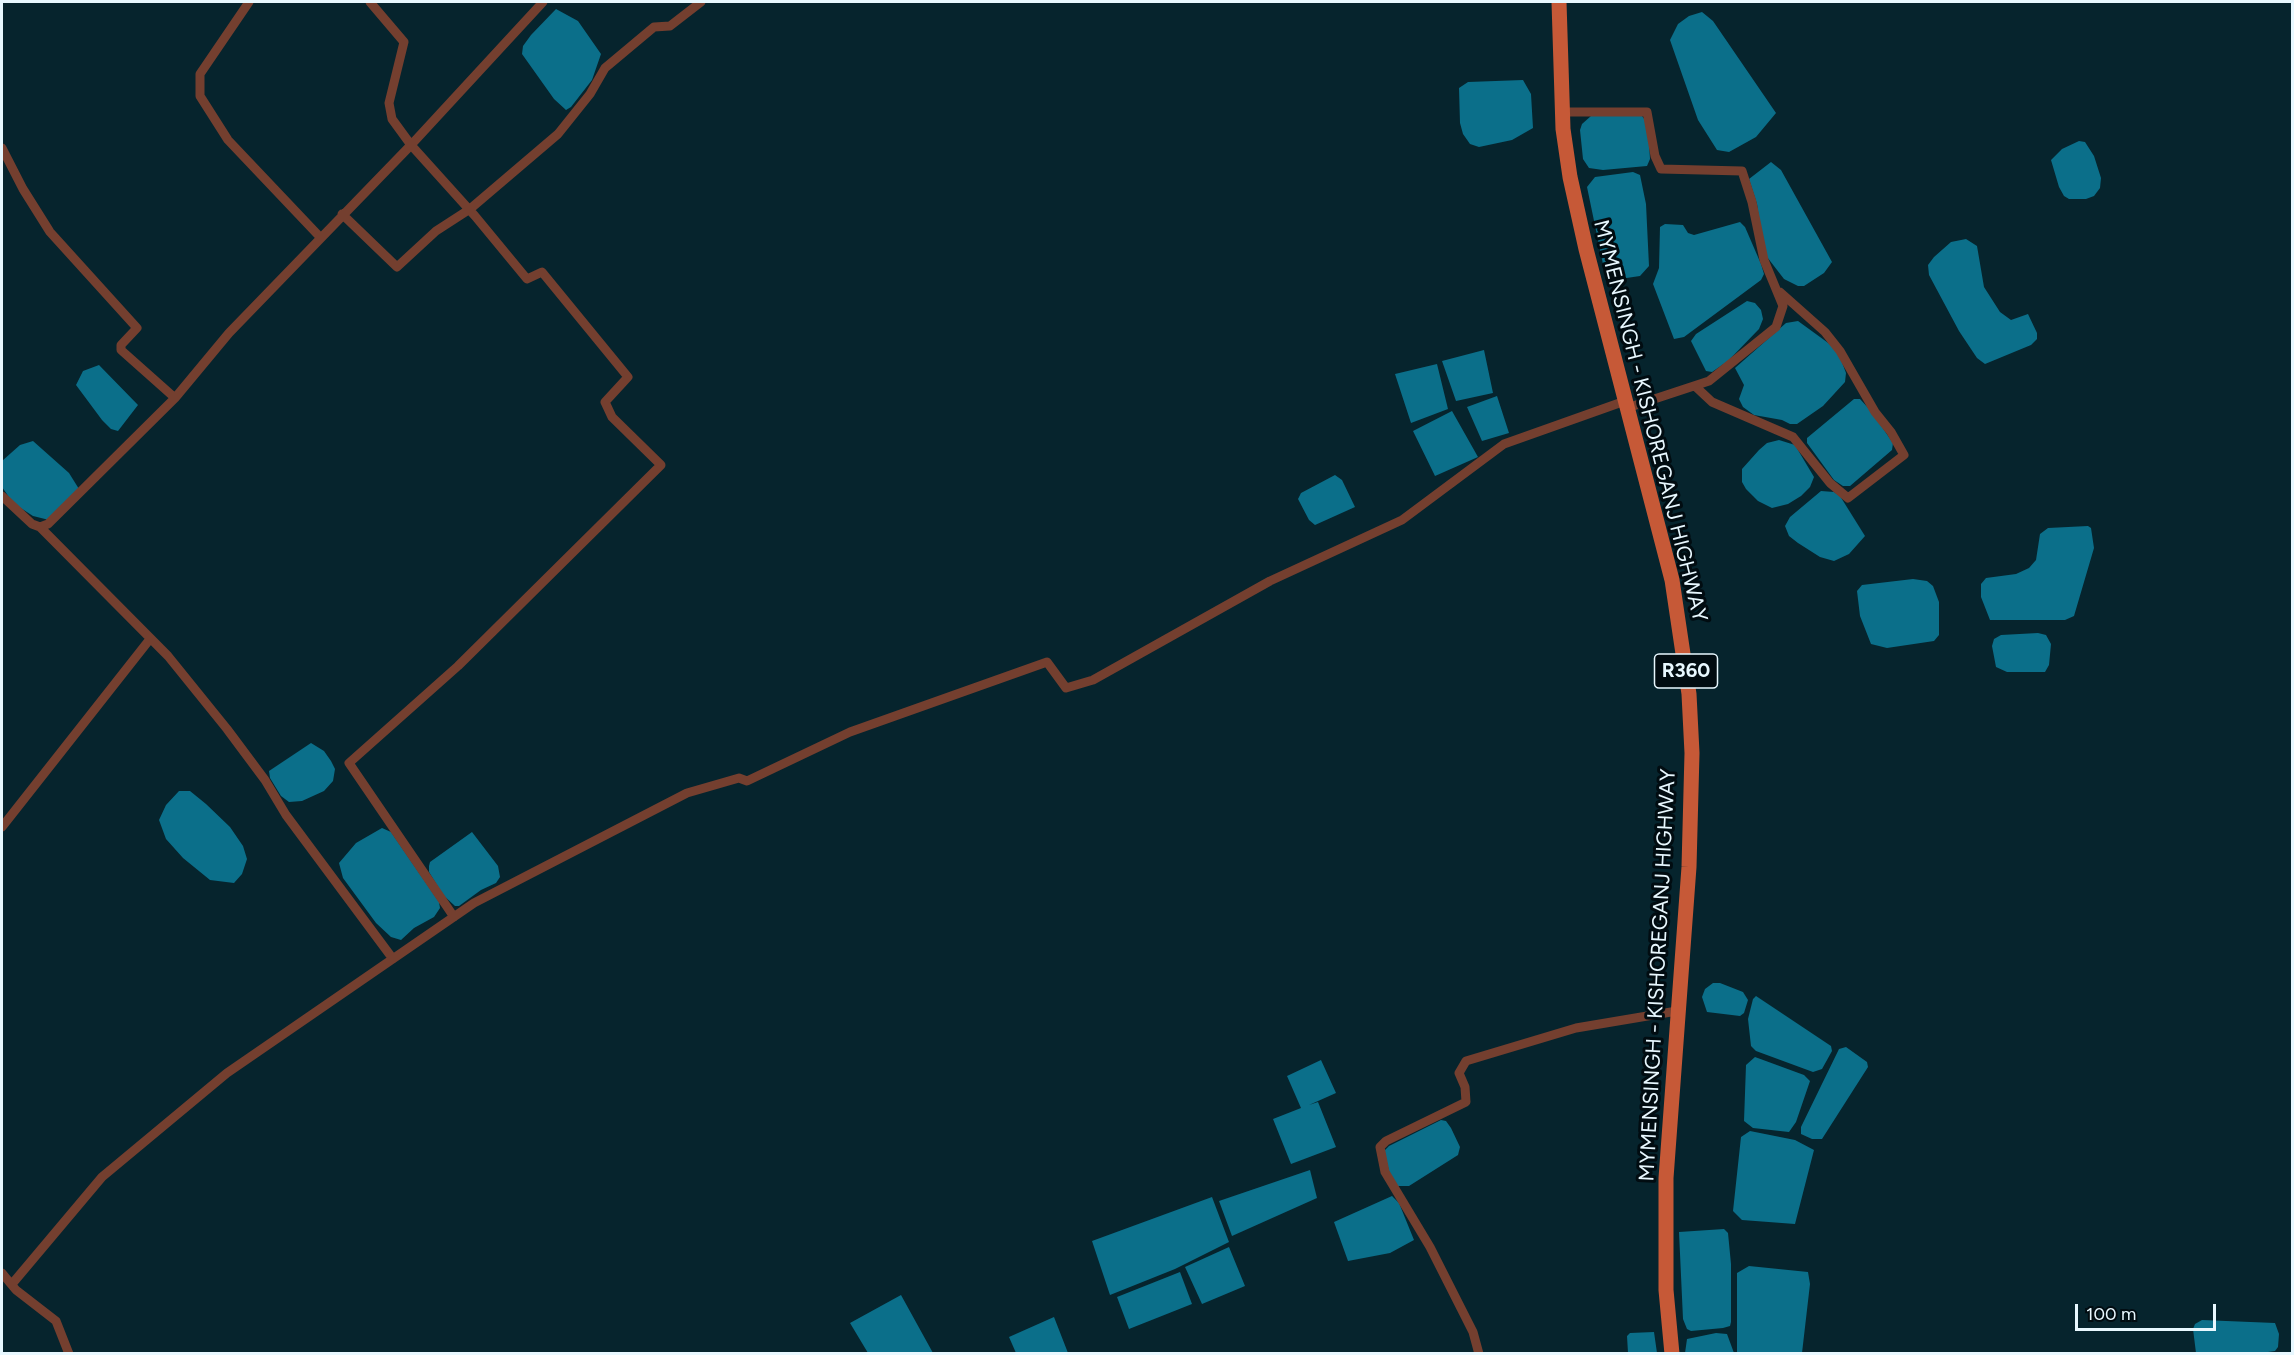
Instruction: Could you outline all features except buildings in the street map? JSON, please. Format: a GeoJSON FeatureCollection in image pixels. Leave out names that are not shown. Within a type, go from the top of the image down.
{"type":"FeatureCollection","features":[{"type":"Feature","properties":{"kind":"main road","name":"MYMENSINGH - KISHOREGANJ HIGHWAY"},"geometry":{"type":"LineString","coordinates":[[1559,2],[1562,112],[1570,177],[1672,580],[1689,694],[1692,753],[1689,867],[1677,1011],[1665,1227],[1666,1290],[1672,1353]]}},
{"type":"Feature","properties":{"kind":"street"},"geometry":{"type":"LineString","coordinates":[[249,2],[200,74],[200,96],[228,140],[320,237]]}},
{"type":"Feature","properties":{"kind":"street"},"geometry":{"type":"LineString","coordinates":[[370,2],[404,42],[388,103],[392,119],[411,145],[470,209],[527,279],[542,272],[628,377],[605,402],[612,417],[661,465],[458,666],[349,763],[454,917]]}},
{"type":"Feature","properties":{"kind":"street"},"geometry":{"type":"LineString","coordinates":[[40,527],[48,524],[77,498],[175,398],[229,333],[411,145],[543,2]]}},
{"type":"Feature","properties":{"kind":"street"},"geometry":{"type":"LineString","coordinates":[[342,214],[397,267],[436,231],[470,209],[558,134],[590,94],[605,68],[654,27],[670,26],[701,2]]}},
{"type":"Feature","properties":{"kind":"street"},"geometry":{"type":"LineString","coordinates":[[12,1284],[102,1177],[227,1073],[474,903],[687,793],[739,778],[747,781],[850,732],[1047,662],[1066,688],[1093,680],[1270,581],[1402,520],[1504,444],[1626,404],[1696,387],[1727,369],[1776,327],[1783,306],[1764,260],[1752,202],[1742,171],[1661,169],[1655,156],[1647,112],[1562,112]]}},
{"type":"Feature","properties":{"kind":"street"},"geometry":{"type":"LineString","coordinates":[[2,148],[23,189],[50,232],[137,328],[121,345],[121,350],[175,398]]}},
{"type":"Feature","properties":{"kind":"street"},"geometry":{"type":"LineString","coordinates":[[1696,387],[1713,402],[1793,437],[1830,483],[1848,498],[1904,455],[1840,351],[1825,332],[1778,290]]}},
{"type":"Feature","properties":{"kind":"street"},"geometry":{"type":"LineString","coordinates":[[2,496],[23,517],[40,527],[150,639],[227,729],[265,780],[286,815],[393,959]]}},
{"type":"Feature","properties":{"kind":"street"},"geometry":{"type":"LineString","coordinates":[[2,827],[150,639]]}},
{"type":"Feature","properties":{"kind":"street"},"geometry":{"type":"LineString","coordinates":[[1479,1353],[1473,1332],[1430,1247],[1385,1172],[1380,1147],[1386,1141],[1466,1102],[1465,1087],[1459,1073],[1466,1061],[1576,1028],[1677,1011]]}},
{"type":"Feature","properties":{"kind":"street"},"geometry":{"type":"LineString","coordinates":[[2,1273],[16,1290],[56,1321],[69,1353]]}},
{"type":"Feature","properties":{"kind":"water"},"geometry":{"type":"Polygon","coordinates":[[[556,9],[578,21],[601,54],[592,80],[571,107],[566,110],[554,99],[522,54],[523,46],[531,35],[556,9]]]}},
{"type":"Feature","properties":{"kind":"water"},"geometry":{"type":"Polygon","coordinates":[[[1702,12],[1713,21],[1776,113],[1756,137],[1729,152],[1717,150],[1698,120],[1670,40],[1678,24],[1689,16],[1702,12]]]}},
{"type":"Feature","properties":{"kind":"water"},"geometry":{"type":"Polygon","coordinates":[[[1523,80],[1531,94],[1533,128],[1512,140],[1479,147],[1470,144],[1463,134],[1460,123],[1459,88],[1468,82],[1523,80]]]}},
{"type":"Feature","properties":{"kind":"water"},"geometry":{"type":"Polygon","coordinates":[[[1591,116],[1642,116],[1645,120],[1649,142],[1650,159],[1647,166],[1603,170],[1589,168],[1583,159],[1580,130],[1582,124],[1591,116]]]}},
{"type":"Feature","properties":{"kind":"water"},"geometry":{"type":"Polygon","coordinates":[[[2079,141],[2085,142],[2094,156],[2101,178],[2100,188],[2094,196],[2086,199],[2069,199],[2064,196],[2059,187],[2051,160],[2062,149],[2079,141]]]}},
{"type":"Feature","properties":{"kind":"water"},"geometry":{"type":"Polygon","coordinates":[[[1771,162],[1781,170],[1832,262],[1824,273],[1804,286],[1798,286],[1784,279],[1767,257],[1762,240],[1757,204],[1749,179],[1771,162]]]}},
{"type":"Feature","properties":{"kind":"water"},"geometry":{"type":"Polygon","coordinates":[[[1633,172],[1640,175],[1646,204],[1649,266],[1640,276],[1613,280],[1604,269],[1587,187],[1595,177],[1633,172]]]}},
{"type":"Feature","properties":{"kind":"water"},"geometry":{"type":"Polygon","coordinates":[[[1740,222],[1745,227],[1761,264],[1764,274],[1761,280],[1684,337],[1674,339],[1653,284],[1659,268],[1660,227],[1665,224],[1683,225],[1688,233],[1694,235],[1740,222]]]}},
{"type":"Feature","properties":{"kind":"water"},"geometry":{"type":"Polygon","coordinates":[[[1966,239],[1977,246],[1984,287],[2000,312],[2011,320],[2028,314],[2037,333],[2037,339],[2031,345],[1985,364],[1977,358],[1959,331],[1929,275],[1928,265],[1934,257],[1951,242],[1966,239]]]}},
{"type":"Feature","properties":{"kind":"water"},"geometry":{"type":"Polygon","coordinates":[[[1747,301],[1755,303],[1761,310],[1763,319],[1759,329],[1728,361],[1712,372],[1706,371],[1691,341],[1696,334],[1747,301]]]}},
{"type":"Feature","properties":{"kind":"water"},"geometry":{"type":"Polygon","coordinates":[[[1798,321],[1831,345],[1840,357],[1846,373],[1845,382],[1823,406],[1797,424],[1754,415],[1743,407],[1739,399],[1744,385],[1735,368],[1786,323],[1798,321]]]}},
{"type":"Feature","properties":{"kind":"water"},"geometry":{"type":"Polygon","coordinates":[[[1484,350],[1493,393],[1456,401],[1442,361],[1484,350]]]}},
{"type":"Feature","properties":{"kind":"water"},"geometry":{"type":"Polygon","coordinates":[[[1437,364],[1448,409],[1411,423],[1395,374],[1437,364]]]}},
{"type":"Feature","properties":{"kind":"water"},"geometry":{"type":"Polygon","coordinates":[[[99,365],[138,405],[118,431],[111,429],[102,420],[76,385],[83,371],[99,365]]]}},
{"type":"Feature","properties":{"kind":"water"},"geometry":{"type":"Polygon","coordinates":[[[1497,396],[1509,433],[1482,441],[1467,407],[1497,396]]]}},
{"type":"Feature","properties":{"kind":"water"},"geometry":{"type":"Polygon","coordinates":[[[1854,399],[1860,399],[1871,411],[1893,443],[1892,450],[1850,486],[1843,486],[1834,480],[1807,443],[1807,438],[1854,399]]]}},
{"type":"Feature","properties":{"kind":"water"},"geometry":{"type":"Polygon","coordinates":[[[1452,411],[1478,457],[1435,476],[1413,431],[1452,411]]]}},
{"type":"Feature","properties":{"kind":"water"},"geometry":{"type":"Polygon","coordinates":[[[1779,440],[1795,445],[1814,477],[1810,487],[1801,496],[1788,504],[1772,508],[1758,501],[1746,489],[1742,482],[1742,469],[1767,443],[1779,440]]]}},
{"type":"Feature","properties":{"kind":"water"},"geometry":{"type":"Polygon","coordinates":[[[33,441],[69,473],[79,489],[49,520],[33,516],[13,503],[2,487],[2,461],[20,445],[33,441]]]}},
{"type":"Feature","properties":{"kind":"water"},"geometry":{"type":"Polygon","coordinates":[[[1335,475],[1342,480],[1355,507],[1315,525],[1309,520],[1298,499],[1301,493],[1335,475]]]}},
{"type":"Feature","properties":{"kind":"water"},"geometry":{"type":"Polygon","coordinates":[[[1821,491],[1834,492],[1840,496],[1865,536],[1849,554],[1834,561],[1820,557],[1798,543],[1789,536],[1785,526],[1790,517],[1821,491]]]}},
{"type":"Feature","properties":{"kind":"water"},"geometry":{"type":"Polygon","coordinates":[[[2088,526],[2091,528],[2094,548],[2074,616],[2065,620],[1990,620],[1981,597],[1981,584],[1986,578],[2016,574],[2029,568],[2036,560],[2040,534],[2048,528],[2088,526]]]}},
{"type":"Feature","properties":{"kind":"water"},"geometry":{"type":"Polygon","coordinates":[[[1913,579],[1927,581],[1933,586],[1939,602],[1939,635],[1934,641],[1887,648],[1871,644],[1860,616],[1857,591],[1862,585],[1913,579]]]}},
{"type":"Feature","properties":{"kind":"water"},"geometry":{"type":"Polygon","coordinates":[[[2038,633],[2046,635],[2051,644],[2049,665],[2045,672],[2007,672],[1996,667],[1992,646],[1994,639],[2001,635],[2038,633]]]}},
{"type":"Feature","properties":{"kind":"water"},"geometry":{"type":"Polygon","coordinates":[[[311,743],[324,751],[331,761],[335,769],[333,781],[324,791],[302,801],[289,802],[281,796],[270,778],[269,771],[311,743]]]}},
{"type":"Feature","properties":{"kind":"water"},"geometry":{"type":"Polygon","coordinates":[[[179,791],[190,791],[206,804],[230,827],[243,846],[247,859],[242,874],[234,883],[210,880],[183,858],[166,839],[159,820],[166,805],[179,791]]]}},
{"type":"Feature","properties":{"kind":"water"},"geometry":{"type":"Polygon","coordinates":[[[382,828],[391,832],[439,902],[440,908],[434,917],[414,928],[401,940],[391,937],[376,923],[343,878],[339,863],[356,843],[382,828]]]}},
{"type":"Feature","properties":{"kind":"water"},"geometry":{"type":"Polygon","coordinates":[[[472,832],[498,866],[500,877],[496,883],[481,890],[459,906],[455,906],[443,895],[429,872],[429,866],[430,862],[472,832]]]}},
{"type":"Feature","properties":{"kind":"water"},"geometry":{"type":"Polygon","coordinates":[[[1713,983],[1720,983],[1743,992],[1748,1000],[1744,1013],[1740,1016],[1707,1012],[1702,997],[1705,989],[1713,983]]]}},
{"type":"Feature","properties":{"kind":"water"},"geometry":{"type":"Polygon","coordinates":[[[1756,996],[1831,1046],[1832,1051],[1822,1069],[1813,1072],[1756,1051],[1751,1046],[1748,1019],[1753,999],[1756,996]]]}},
{"type":"Feature","properties":{"kind":"water"},"geometry":{"type":"Polygon","coordinates":[[[1846,1047],[1867,1062],[1868,1067],[1822,1139],[1812,1139],[1801,1134],[1801,1127],[1839,1049],[1846,1047]]]}},
{"type":"Feature","properties":{"kind":"water"},"geometry":{"type":"Polygon","coordinates":[[[1755,1057],[1804,1075],[1810,1081],[1796,1122],[1789,1132],[1753,1128],[1744,1121],[1746,1065],[1755,1057]]]}},
{"type":"Feature","properties":{"kind":"water"},"geometry":{"type":"Polygon","coordinates":[[[1321,1060],[1336,1093],[1309,1105],[1318,1102],[1336,1147],[1291,1164],[1273,1119],[1301,1108],[1287,1076],[1321,1060]]]}},
{"type":"Feature","properties":{"kind":"water"},"geometry":{"type":"Polygon","coordinates":[[[1441,1120],[1446,1121],[1451,1128],[1460,1147],[1458,1155],[1409,1186],[1396,1186],[1390,1175],[1384,1151],[1389,1146],[1441,1120]]]}},
{"type":"Feature","properties":{"kind":"water"},"geometry":{"type":"Polygon","coordinates":[[[1750,1131],[1795,1140],[1814,1150],[1795,1224],[1742,1220],[1733,1211],[1741,1137],[1750,1131]]]}},
{"type":"Feature","properties":{"kind":"water"},"geometry":{"type":"Polygon","coordinates":[[[1310,1170],[1317,1198],[1232,1236],[1219,1201],[1310,1170]]]}},
{"type":"Feature","properties":{"kind":"water"},"geometry":{"type":"Polygon","coordinates":[[[1392,1196],[1399,1203],[1414,1240],[1390,1253],[1348,1261],[1334,1222],[1392,1196]]]}},
{"type":"Feature","properties":{"kind":"water"},"geometry":{"type":"Polygon","coordinates":[[[1212,1197],[1229,1242],[1175,1269],[1110,1295],[1092,1241],[1212,1197]]]}},
{"type":"Feature","properties":{"kind":"water"},"geometry":{"type":"Polygon","coordinates":[[[1724,1229],[1728,1233],[1731,1264],[1730,1326],[1691,1331],[1687,1329],[1683,1319],[1679,1232],[1724,1229]]]}},
{"type":"Feature","properties":{"kind":"water"},"geometry":{"type":"Polygon","coordinates":[[[1229,1247],[1245,1286],[1202,1304],[1185,1267],[1229,1247]]]}},
{"type":"Feature","properties":{"kind":"water"},"geometry":{"type":"Polygon","coordinates":[[[1749,1266],[1808,1272],[1810,1284],[1802,1353],[1737,1353],[1737,1273],[1749,1266]]]}},
{"type":"Feature","properties":{"kind":"water"},"geometry":{"type":"Polygon","coordinates":[[[1180,1272],[1192,1304],[1129,1329],[1117,1297],[1180,1272]]]}},
{"type":"Feature","properties":{"kind":"water"},"geometry":{"type":"Polygon","coordinates":[[[901,1295],[933,1353],[868,1353],[850,1323],[901,1295]]]}},
{"type":"Feature","properties":{"kind":"water"},"geometry":{"type":"Polygon","coordinates":[[[1054,1317],[1068,1353],[1016,1353],[1009,1337],[1054,1317]]]}},
{"type":"Feature","properties":{"kind":"water"},"geometry":{"type":"Polygon","coordinates":[[[2202,1320],[2275,1323],[2279,1334],[2278,1347],[2275,1351],[2261,1353],[2196,1353],[2193,1329],[2195,1324],[2202,1320]]]}},
{"type":"Feature","properties":{"kind":"water"},"geometry":{"type":"Polygon","coordinates":[[[1654,1332],[1657,1353],[1628,1353],[1627,1336],[1630,1333],[1654,1332]]]}},
{"type":"Feature","properties":{"kind":"water"},"geometry":{"type":"Polygon","coordinates":[[[1716,1333],[1727,1334],[1734,1353],[1685,1353],[1687,1339],[1716,1333]]]}}]}
